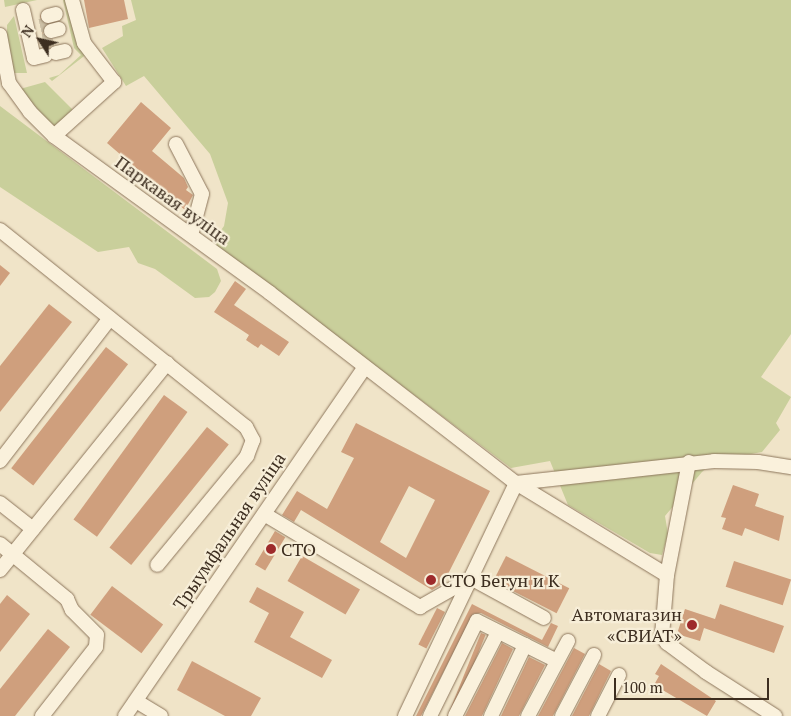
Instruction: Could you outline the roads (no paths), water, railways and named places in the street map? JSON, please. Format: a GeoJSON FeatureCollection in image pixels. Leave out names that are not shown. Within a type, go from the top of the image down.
{"type":"FeatureCollection","features":[{"type":"Feature","properties":{"kind":"street"},"geometry":{"type":"LineString","coordinates":[[54,136],[114,82],[84,42],[72,0]]}},
{"type":"Feature","properties":{"kind":"street","name":"Паркавая вуліца"},"geometry":{"type":"LineString","coordinates":[[0,35],[9,83],[30,112],[54,136],[191,235],[516,483],[667,575]]}},
{"type":"Feature","properties":{"kind":"street"},"geometry":{"type":"LineString","coordinates":[[176,144],[202,194],[191,235]]}},
{"type":"Feature","properties":{"kind":"street"},"geometry":{"type":"LineString","coordinates":[[0,230],[246,427],[253,440],[247,456],[157,566]]}},
{"type":"Feature","properties":{"kind":"street"},"geometry":{"type":"LineString","coordinates":[[0,462],[110,318]]}},
{"type":"Feature","properties":{"kind":"street"},"geometry":{"type":"LineString","coordinates":[[0,570],[167,363]]}},
{"type":"Feature","properties":{"kind":"street","name":"Трыумфальная вуліца"},"geometry":{"type":"LineString","coordinates":[[125,716],[364,368]]}},
{"type":"Feature","properties":{"kind":"street"},"geometry":{"type":"LineString","coordinates":[[689,462],[667,575],[661,626],[667,644],[775,716]]}},
{"type":"Feature","properties":{"kind":"street"},"geometry":{"type":"LineString","coordinates":[[405,716],[516,483],[689,462],[758,462],[791,467]]}},
{"type":"Feature","properties":{"kind":"street"},"geometry":{"type":"LineString","coordinates":[[0,502],[33,529]]}},
{"type":"Feature","properties":{"kind":"street"},"geometry":{"type":"LineString","coordinates":[[264,514],[420,607],[471,578]]}},
{"type":"Feature","properties":{"kind":"street"},"geometry":{"type":"LineString","coordinates":[[0,544],[67,599],[72,610],[97,635],[96,647],[42,716]]}},
{"type":"Feature","properties":{"kind":"street"},"geometry":{"type":"LineString","coordinates":[[471,578],[544,618]]}},
{"type":"Feature","properties":{"kind":"street"},"geometry":{"type":"LineString","coordinates":[[430,716],[477,621],[557,661]]}},
{"type":"Feature","properties":{"kind":"street"},"geometry":{"type":"LineString","coordinates":[[456,716],[498,632]]}},
{"type":"Feature","properties":{"kind":"street"},"geometry":{"type":"LineString","coordinates":[[528,716],[568,641]]}},
{"type":"Feature","properties":{"kind":"street"},"geometry":{"type":"LineString","coordinates":[[491,716],[525,645]]}},
{"type":"Feature","properties":{"kind":"street"},"geometry":{"type":"LineString","coordinates":[[562,716],[594,655]]}},
{"type":"Feature","properties":{"kind":"street"},"geometry":{"type":"LineString","coordinates":[[598,716],[619,675]]}},
{"type":"Feature","properties":{"kind":"street"},"geometry":{"type":"LineString","coordinates":[[136,701],[161,716]]}},
{"type":"Feature","properties":{"kind":"tunnel"},"geometry":{"type":"LineString","coordinates":[[40,26],[49,24]]}},
{"type":"Feature","properties":{"kind":"tunnel"},"geometry":{"type":"LineString","coordinates":[[43,41],[53,39]]}},
{"type":"Feature","properties":{"kind":"place","name":"СТО"},"geometry":{"type":"Point","coordinates":[271,549]}},
{"type":"Feature","properties":{"kind":"place","name":"СТО Бегун и К"},"geometry":{"type":"Point","coordinates":[431,580]}},
{"type":"Feature","properties":{"kind":"place","name":"Автомагазин «СВИАТ»"},"geometry":{"type":"Point","coordinates":[692,625]}}]}
